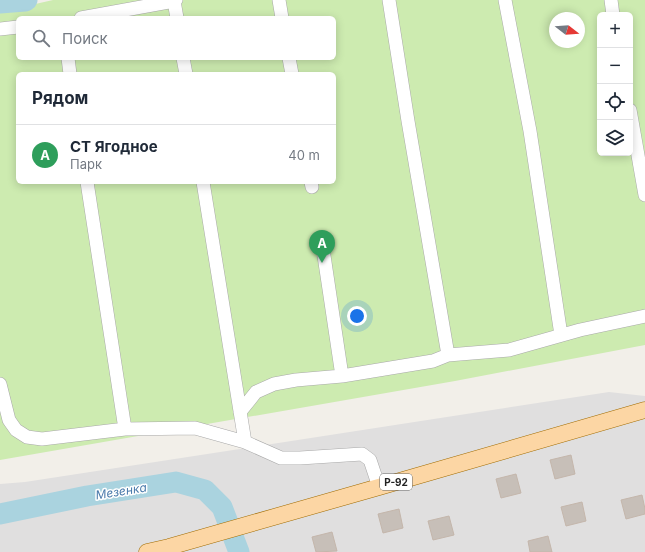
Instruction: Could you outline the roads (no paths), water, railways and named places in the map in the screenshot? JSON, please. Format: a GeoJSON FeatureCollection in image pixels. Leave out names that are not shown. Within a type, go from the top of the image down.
{"type":"FeatureCollection","features":[{"type":"Feature","properties":{"kind":"main road","name":"Р-92"},"geometry":{"type":"LineString","coordinates":[[147,552],[169,547],[645,410]]}},
{"type":"Feature","properties":{"kind":"street"},"geometry":{"type":"LineString","coordinates":[[91,16],[175,0],[177,16]]}},
{"type":"Feature","properties":{"kind":"street"},"geometry":{"type":"LineString","coordinates":[[279,0],[282,16]]}},
{"type":"Feature","properties":{"kind":"street"},"geometry":{"type":"LineString","coordinates":[[389,0],[448,355]]}},
{"type":"Feature","properties":{"kind":"street"},"geometry":{"type":"LineString","coordinates":[[505,0],[530,131],[561,336]]}},
{"type":"Feature","properties":{"kind":"street"},"geometry":{"type":"LineString","coordinates":[[611,0],[613,12]]}},
{"type":"Feature","properties":{"kind":"street"},"geometry":{"type":"LineString","coordinates":[[0,29],[16,27]]}},
{"type":"Feature","properties":{"kind":"street"},"geometry":{"type":"LineString","coordinates":[[68,60],[70,72]]}},
{"type":"Feature","properties":{"kind":"street"},"geometry":{"type":"LineString","coordinates":[[183,60],[186,72]]}},
{"type":"Feature","properties":{"kind":"street"},"geometry":{"type":"LineString","coordinates":[[289,60],[292,72]]}},
{"type":"Feature","properties":{"kind":"street"},"geometry":{"type":"LineString","coordinates":[[632,120],[645,195]]}},
{"type":"Feature","properties":{"kind":"street"},"geometry":{"type":"LineString","coordinates":[[87,184],[125,429]]}},
{"type":"Feature","properties":{"kind":"street"},"geometry":{"type":"LineString","coordinates":[[203,184],[245,442]]}},
{"type":"Feature","properties":{"kind":"street"},"geometry":{"type":"LineString","coordinates":[[323,249],[342,376]]}},
{"type":"Feature","properties":{"kind":"street"},"geometry":{"type":"LineString","coordinates":[[240,412],[256,392],[274,384],[296,380],[342,376],[433,361],[448,355],[509,350],[580,330],[645,316]]}},
{"type":"Feature","properties":{"kind":"street"},"geometry":{"type":"LineString","coordinates":[[0,384],[9,420],[16,430],[27,437],[42,440],[125,429],[195,428],[245,442],[281,458],[362,454],[370,460],[379,487]]}},
{"type":"Feature","properties":{"kind":"waterway","name":"Мезенка"},"geometry":{"type":"LineString","coordinates":[[0,3],[27,0]]}},
{"type":"Feature","properties":{"kind":"waterway","name":"Мезенка"},"geometry":{"type":"LineString","coordinates":[[0,514],[87,496],[176,482],[205,490],[222,507],[227,520]]}},
{"type":"Feature","properties":{"kind":"waterway","name":"Мезенка"},"geometry":{"type":"LineString","coordinates":[[234,539],[239,552]]}},
{"type":"Feature","properties":{"kind":"place","name":"СТ Ягодное"},"geometry":{"type":"Point","coordinates":[322,263]}}]}
